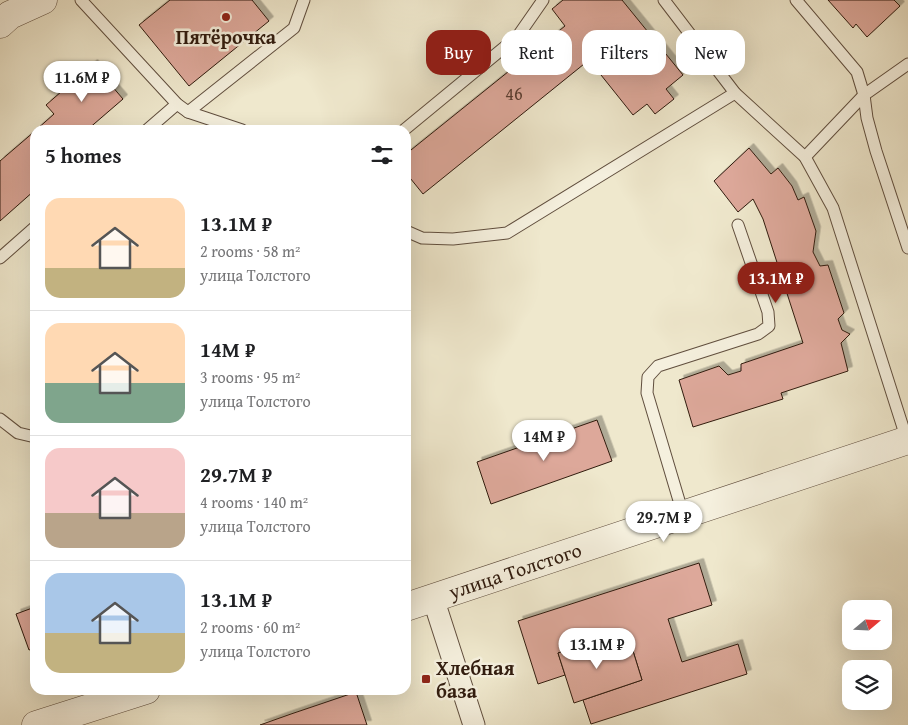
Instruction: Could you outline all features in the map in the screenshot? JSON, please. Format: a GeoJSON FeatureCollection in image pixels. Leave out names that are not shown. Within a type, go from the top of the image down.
{"type":"FeatureCollection","features":[{"type":"Feature","properties":{"kind":"street"},"geometry":{"type":"LineString","coordinates":[[0,24],[10,15],[44,0]]}},
{"type":"Feature","properties":{"kind":"street","name":"улица Толстого"},"geometry":{"type":"LineString","coordinates":[[411,605],[908,440]]}},
{"type":"Feature","properties":{"kind":"street"},"geometry":{"type":"LineString","coordinates":[[433,598],[474,725]]}},
{"type":"Feature","properties":{"kind":"street"},"geometry":{"type":"LineString","coordinates":[[36,725],[130,695]]}},
{"type":"Feature","properties":{"kind":"lane"},"geometry":{"type":"LineString","coordinates":[[81,0],[177,104],[188,112],[227,125]]}},
{"type":"Feature","properties":{"kind":"lane"},"geometry":{"type":"LineString","coordinates":[[188,112],[294,28],[304,0]]}},
{"type":"Feature","properties":{"kind":"lane"},"geometry":{"type":"LineString","coordinates":[[410,125],[518,36],[542,0]]}},
{"type":"Feature","properties":{"kind":"lane"},"geometry":{"type":"LineString","coordinates":[[664,0],[735,93],[805,157],[833,208],[908,440]]}},
{"type":"Feature","properties":{"kind":"lane"},"geometry":{"type":"LineString","coordinates":[[796,0],[857,72],[876,151],[908,248]]}},
{"type":"Feature","properties":{"kind":"lane"},"geometry":{"type":"LineString","coordinates":[[805,157],[864,95],[908,64]]}},
{"type":"Feature","properties":{"kind":"lane"},"geometry":{"type":"LineString","coordinates":[[411,234],[422,238],[453,239],[506,233],[735,93]]}},
{"type":"Feature","properties":{"kind":"lane"},"geometry":{"type":"LineString","coordinates":[[153,125],[177,104]]}},
{"type":"Feature","properties":{"kind":"lane"},"geometry":{"type":"LineString","coordinates":[[683,514],[647,394],[648,377],[658,366],[758,334],[769,326],[768,312],[738,225]]}},
{"type":"Feature","properties":{"kind":"lane"},"geometry":{"type":"LineString","coordinates":[[0,258],[30,231]]}},
{"type":"Feature","properties":{"kind":"lane"},"geometry":{"type":"LineString","coordinates":[[0,419],[18,433],[30,436]]}},
{"type":"Feature","properties":{"kind":"building"},"geometry":{"type":"Polygon","coordinates":[[[170,0],[252,0],[269,21],[189,86],[139,25],[170,0]]]}},
{"type":"Feature","properties":{"kind":"building"},"geometry":{"type":"Polygon","coordinates":[[[563,0],[622,0],[646,30],[582,30],[582,66],[572,74],[572,30],[560,30],[565,26],[552,9],[563,0]]]}},
{"type":"Feature","properties":{"kind":"building"},"geometry":{"type":"Polygon","coordinates":[[[828,0],[894,0],[900,6],[867,37],[856,24],[853,28],[828,0]]]}},
{"type":"Feature","properties":{"kind":"building"},"geometry":{"type":"Polygon","coordinates":[[[666,54],[676,66],[676,75],[683,75],[666,89],[674,99],[655,114],[647,104],[633,115],[601,75],[666,75],[666,54]]]}},
{"type":"Feature","properties":{"kind":"building"},"geometry":{"type":"Polygon","coordinates":[[[93,64],[123,99],[93,125],[42,125],[54,114],[46,105],[93,64]]]}},
{"type":"Feature","properties":{"kind":"building"},"geometry":{"type":"Polygon","coordinates":[[[504,75],[570,75],[423,194],[411,179],[411,150],[504,75]]]}},
{"type":"Feature","properties":{"kind":"building"},"geometry":{"type":"Polygon","coordinates":[[[30,135],[30,194],[0,221],[0,161],[30,135]]]}},
{"type":"Feature","properties":{"kind":"building"},"geometry":{"type":"Polygon","coordinates":[[[749,148],[771,174],[778,168],[792,186],[798,200],[804,197],[816,231],[813,252],[820,266],[828,265],[844,313],[838,319],[842,330],[850,334],[841,343],[848,371],[781,393],[783,399],[693,427],[679,380],[719,366],[728,375],[741,371],[741,364],[803,343],[763,219],[753,199],[738,212],[714,181],[749,148]]]}},
{"type":"Feature","properties":{"kind":"building"},"geometry":{"type":"Polygon","coordinates":[[[597,420],[612,461],[491,504],[477,462],[597,420]]]}},
{"type":"Feature","properties":{"kind":"building"},"geometry":{"type":"Polygon","coordinates":[[[699,563],[712,605],[668,619],[682,662],[738,644],[747,674],[591,724],[583,700],[642,680],[633,651],[612,658],[605,638],[558,653],[565,675],[538,684],[518,621],[699,563]]]}},
{"type":"Feature","properties":{"kind":"building"},"geometry":{"type":"Polygon","coordinates":[[[30,609],[30,650],[29,650],[16,614],[30,609]]]}},
{"type":"Feature","properties":{"kind":"building"},"geometry":{"type":"Polygon","coordinates":[[[605,638],[612,658],[633,651],[642,680],[574,703],[558,653],[605,638]]]}},
{"type":"Feature","properties":{"kind":"building"},"geometry":{"type":"Polygon","coordinates":[[[347,695],[357,695],[367,725],[260,725],[347,695]]]}},
{"type":"Feature","properties":{"kind":"place","name":"Пятёрочка"},"geometry":{"type":"Point","coordinates":[226,17]}},
{"type":"Feature","properties":{"kind":"place","name":"Хлебная база"},"geometry":{"type":"Point","coordinates":[426,679]}}]}
